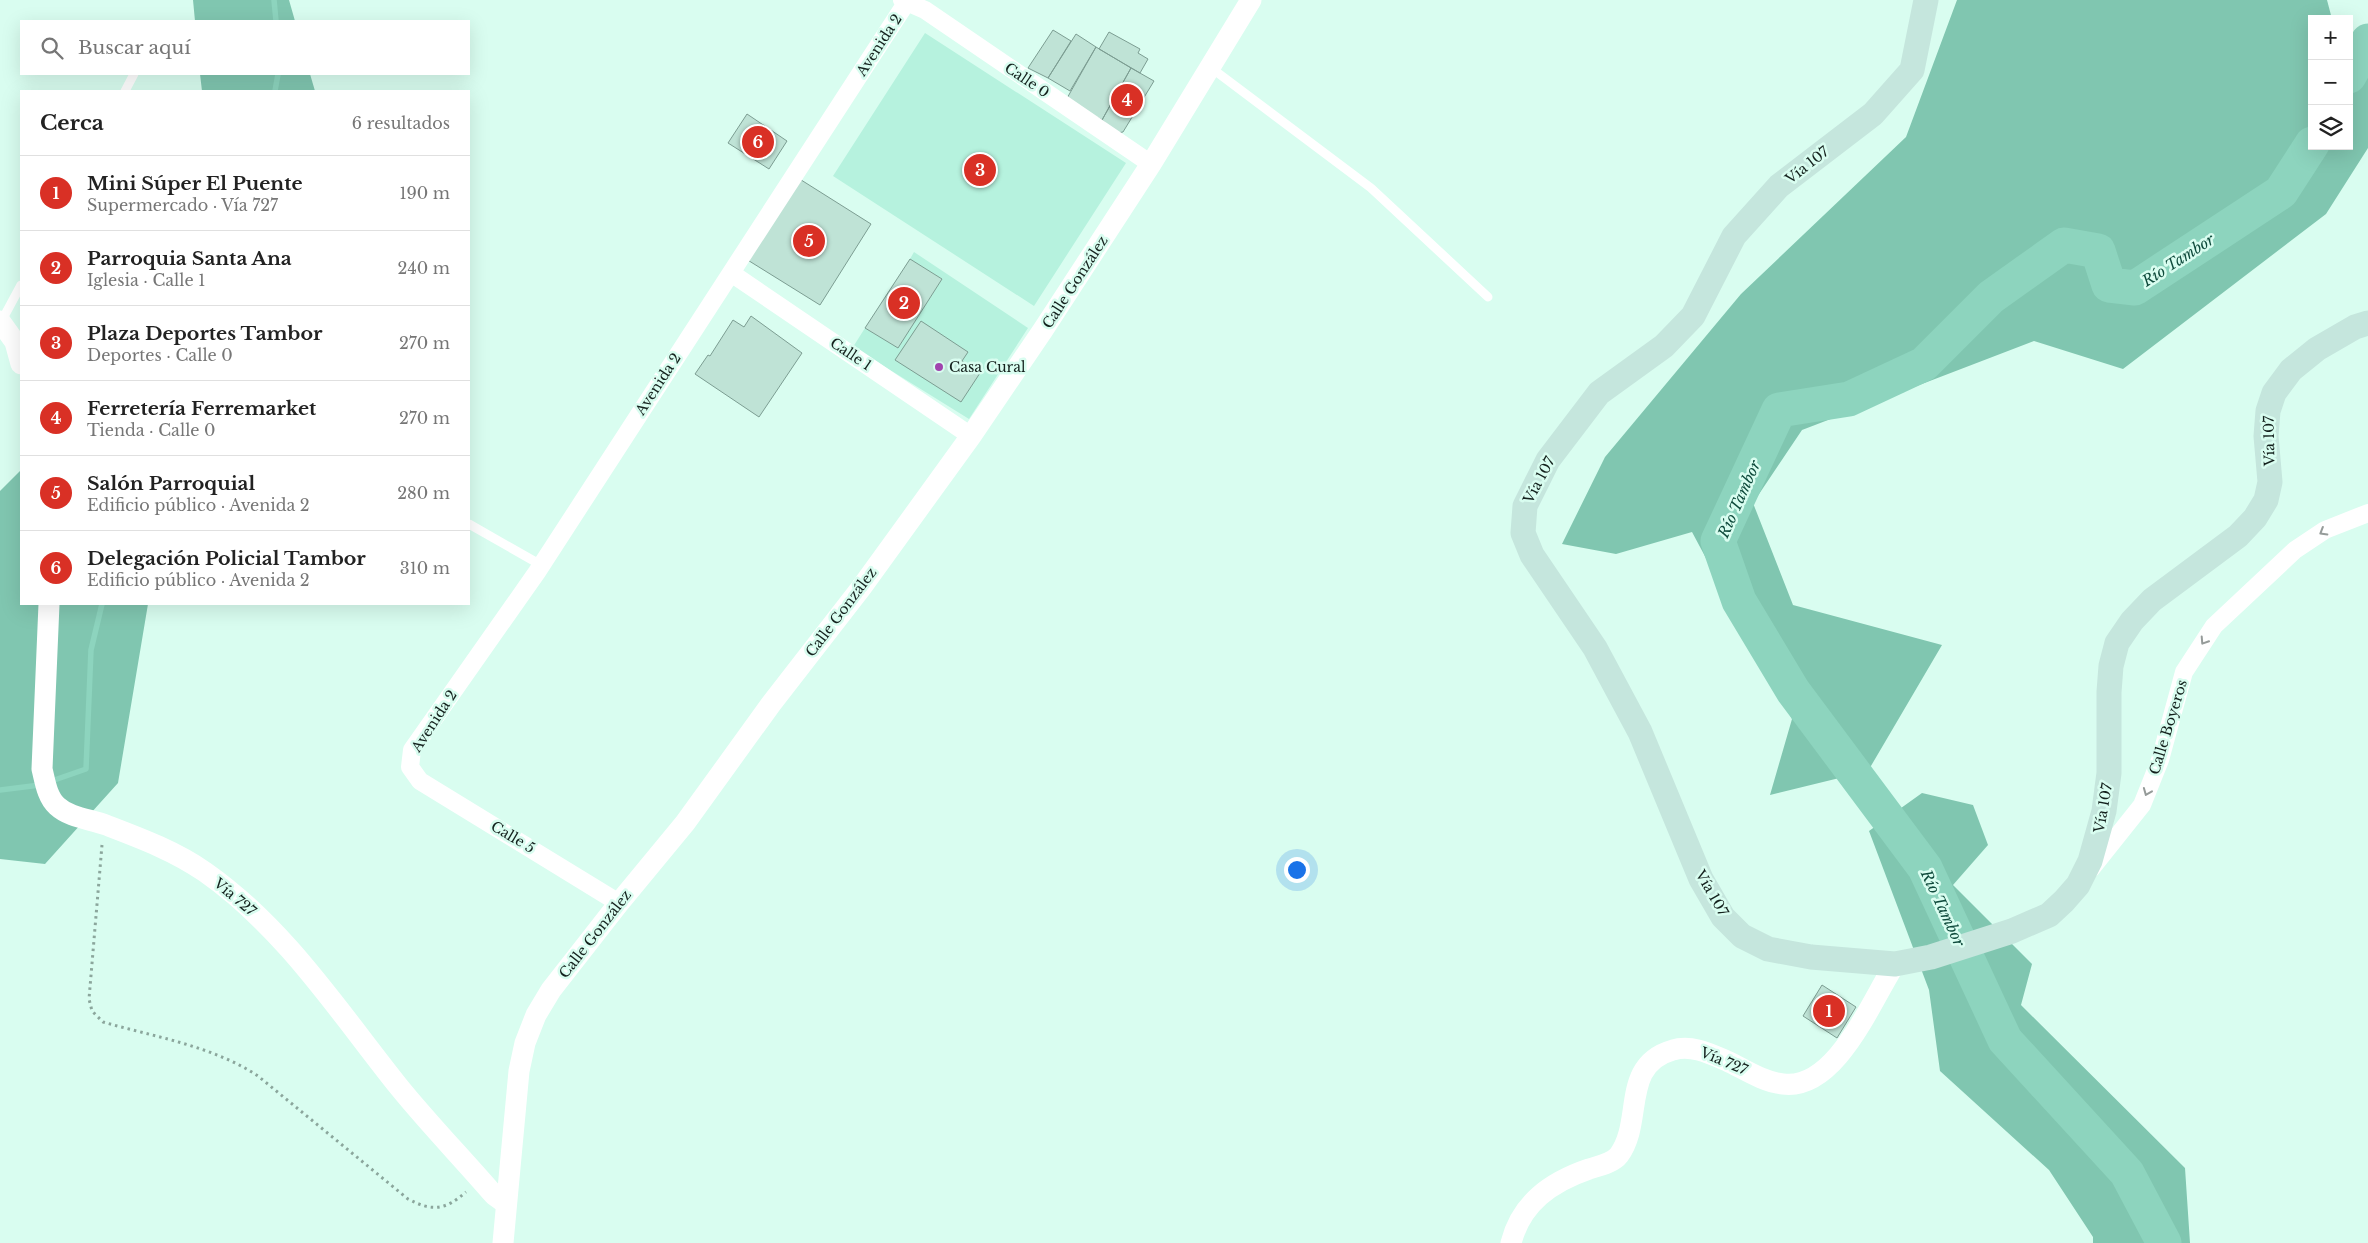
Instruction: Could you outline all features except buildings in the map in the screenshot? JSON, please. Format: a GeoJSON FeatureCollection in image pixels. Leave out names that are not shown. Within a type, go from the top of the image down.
{"type":"FeatureCollection","features":[{"type":"Feature","properties":{"kind":"main road","name":"Vía 107"},"geometry":{"type":"LineString","coordinates":[[1926,0],[1912,70],[1873,114],[1779,186],[1734,236],[1693,316],[1664,346],[1599,393],[1548,460],[1525,506],[1523,533],[1532,556],[1595,648],[1640,732],[1701,879],[1723,917],[1742,936],[1768,949],[1811,957],[1895,964],[1931,956],[2012,931],[2049,915],[2078,885],[2097,842],[2104,811],[2109,773],[2109,692],[2117,643],[2132,621],[2152,600],[2238,536],[2255,518],[2266,500],[2270,482],[2266,436],[2268,411],[2274,393],[2291,370],[2317,349],[2355,327],[2368,323]]}},
{"type":"Feature","properties":{"kind":"street","name":"Calle González"},"geometry":{"type":"LineString","coordinates":[[503,1243],[505,1203],[519,1071],[525,1044],[536,1015],[551,990],[686,823],[771,704],[861,588],[971,436],[1043,330],[1151,164],[1251,0]]}},
{"type":"Feature","properties":{"kind":"street","name":"Calle 0"},"geometry":{"type":"LineString","coordinates":[[906,1],[925,10],[1151,164]]}},
{"type":"Feature","properties":{"kind":"street","name":"Avenida 2"},"geometry":{"type":"LineString","coordinates":[[410,767],[412,750],[541,565],[906,1]]}},
{"type":"Feature","properties":{"kind":"street","name":"Calle 1"},"geometry":{"type":"LineString","coordinates":[[731,273],[971,436]]}},
{"type":"Feature","properties":{"kind":"street"},"geometry":{"type":"LineString","coordinates":[[1,322],[16,342],[20,360]]}},
{"type":"Feature","properties":{"kind":"street","name":"Calle Boyeros"},"geometry":{"type":"LineString","coordinates":[[2078,885],[2142,805],[2160,760],[2184,672],[2214,626],[2295,550],[2325,530],[2368,513]]}},
{"type":"Feature","properties":{"kind":"street","name":"Vía 727"},"geometry":{"type":"LineString","coordinates":[[49,605],[42,768],[47,791],[56,806],[72,816],[104,824],[163,848],[204,872],[256,914],[299,959],[400,1088],[494,1195],[505,1203]]}},
{"type":"Feature","properties":{"kind":"street","name":"Calle 5"},"geometry":{"type":"LineString","coordinates":[[410,767],[420,781],[620,903]]}},
{"type":"Feature","properties":{"kind":"street","name":"Vía 727"},"geometry":{"type":"LineString","coordinates":[[1511,1243],[1515,1226],[1530,1203],[1551,1186],[1572,1175],[1607,1163],[1619,1154],[1629,1134],[1636,1087],[1642,1074],[1651,1062],[1673,1050],[1696,1049],[1781,1084],[1791,1085],[1805,1082],[1825,1071],[1841,1055],[1895,964]]}},
{"type":"Feature","properties":{"kind":"lane"},"geometry":{"type":"LineString","coordinates":[[1210,66],[1371,188],[1488,297]]}},
{"type":"Feature","properties":{"kind":"lane"},"geometry":{"type":"LineString","coordinates":[[126,90],[133,75]]}},
{"type":"Feature","properties":{"kind":"lane"},"geometry":{"type":"LineString","coordinates":[[1,322],[20,287]]}},
{"type":"Feature","properties":{"kind":"lane"},"geometry":{"type":"LineString","coordinates":[[470,525],[541,565]]}},
{"type":"Feature","properties":{"kind":"path"},"geometry":{"type":"LineString","coordinates":[[104,824],[90,1000],[92,1011],[103,1022],[216,1054],[239,1063],[258,1076],[408,1198],[420,1205],[433,1208],[453,1203],[466,1192],[475,1174]]}},
{"type":"Feature","properties":{"kind":"green space"},"geometry":{"type":"Polygon","coordinates":[[[193,0],[289,0],[295,20],[195,20],[193,0]]]}},
{"type":"Feature","properties":{"kind":"green space"},"geometry":{"type":"Polygon","coordinates":[[[1957,0],[2327,0],[2331,15],[2308,15],[2308,150],[2353,150],[2353,55],[2368,73],[2368,148],[2326,214],[2123,369],[2034,341],[1802,430],[1753,503],[1793,605],[1942,645],[1868,771],[1770,795],[1792,719],[1692,532],[1616,554],[1562,544],[1605,457],[1741,294],[1906,137],[1957,0]]]}},
{"type":"Feature","properties":{"kind":"green space"},"geometry":{"type":"Polygon","coordinates":[[[925,33],[1126,163],[1034,306],[833,176],[925,33]]]}},
{"type":"Feature","properties":{"kind":"green space"},"geometry":{"type":"Polygon","coordinates":[[[200,75],[310,75],[315,90],[202,90],[200,75]]]}},
{"type":"Feature","properties":{"kind":"green space"},"geometry":{"type":"Polygon","coordinates":[[[914,252],[1028,328],[969,419],[853,347],[865,328],[898,348],[942,279],[910,259],[914,252]]]}},
{"type":"Feature","properties":{"kind":"green space"},"geometry":{"type":"Polygon","coordinates":[[[20,471],[20,605],[148,605],[118,783],[45,864],[0,859],[0,491],[20,471]]]}},
{"type":"Feature","properties":{"kind":"green space"},"geometry":{"type":"Polygon","coordinates":[[[1922,793],[1973,805],[1988,845],[1953,885],[2032,964],[2021,1005],[2185,1168],[2190,1243],[2093,1243],[2093,1237],[2049,1170],[1940,1071],[1929,990],[1869,831],[1922,793]]]}},
{"type":"Feature","properties":{"kind":"waterway"},"geometry":{"type":"LineString","coordinates":[[274,0],[276,20]]}},
{"type":"Feature","properties":{"kind":"waterway","name":"Río Tambor"},"geometry":{"type":"LineString","coordinates":[[2353,69],[2368,41]]}},
{"type":"Feature","properties":{"kind":"waterway"},"geometry":{"type":"LineString","coordinates":[[275,90],[278,75]]}},
{"type":"Feature","properties":{"kind":"waterway","name":"Río Tambor"},"geometry":{"type":"LineString","coordinates":[[2164,1243],[2127,1173],[2005,1040],[1925,868],[1793,691],[1739,601],[1718,541],[1779,410],[1849,399],[1924,364],[1991,297],[2064,245],[2098,251],[2109,285],[2135,288],[2281,192],[2308,150]]}},
{"type":"Feature","properties":{"kind":"waterway"},"geometry":{"type":"LineString","coordinates":[[0,790],[40,785],[86,769],[91,650],[102,605]]}},
{"type":"Feature","properties":{"kind":"place","name":"Ferretería Ferremarket"},"geometry":{"type":"Point","coordinates":[1127,100]}},
{"type":"Feature","properties":{"kind":"place","name":"Delegación Policial Tambor"},"geometry":{"type":"Point","coordinates":[758,142]}},
{"type":"Feature","properties":{"kind":"place","name":"Plaza Deportes Tambor"},"geometry":{"type":"Point","coordinates":[980,170]}},
{"type":"Feature","properties":{"kind":"place","name":"Salón Parroquial"},"geometry":{"type":"Point","coordinates":[809,241]}},
{"type":"Feature","properties":{"kind":"place","name":"Parroquia Santa Ana"},"geometry":{"type":"Point","coordinates":[904,303]}},
{"type":"Feature","properties":{"kind":"place","name":"Casa Cural"},"geometry":{"type":"Point","coordinates":[939,367]}},
{"type":"Feature","properties":{"kind":"place","name":"Mini Súper El Puente"},"geometry":{"type":"Point","coordinates":[1829,1011]}}]}
